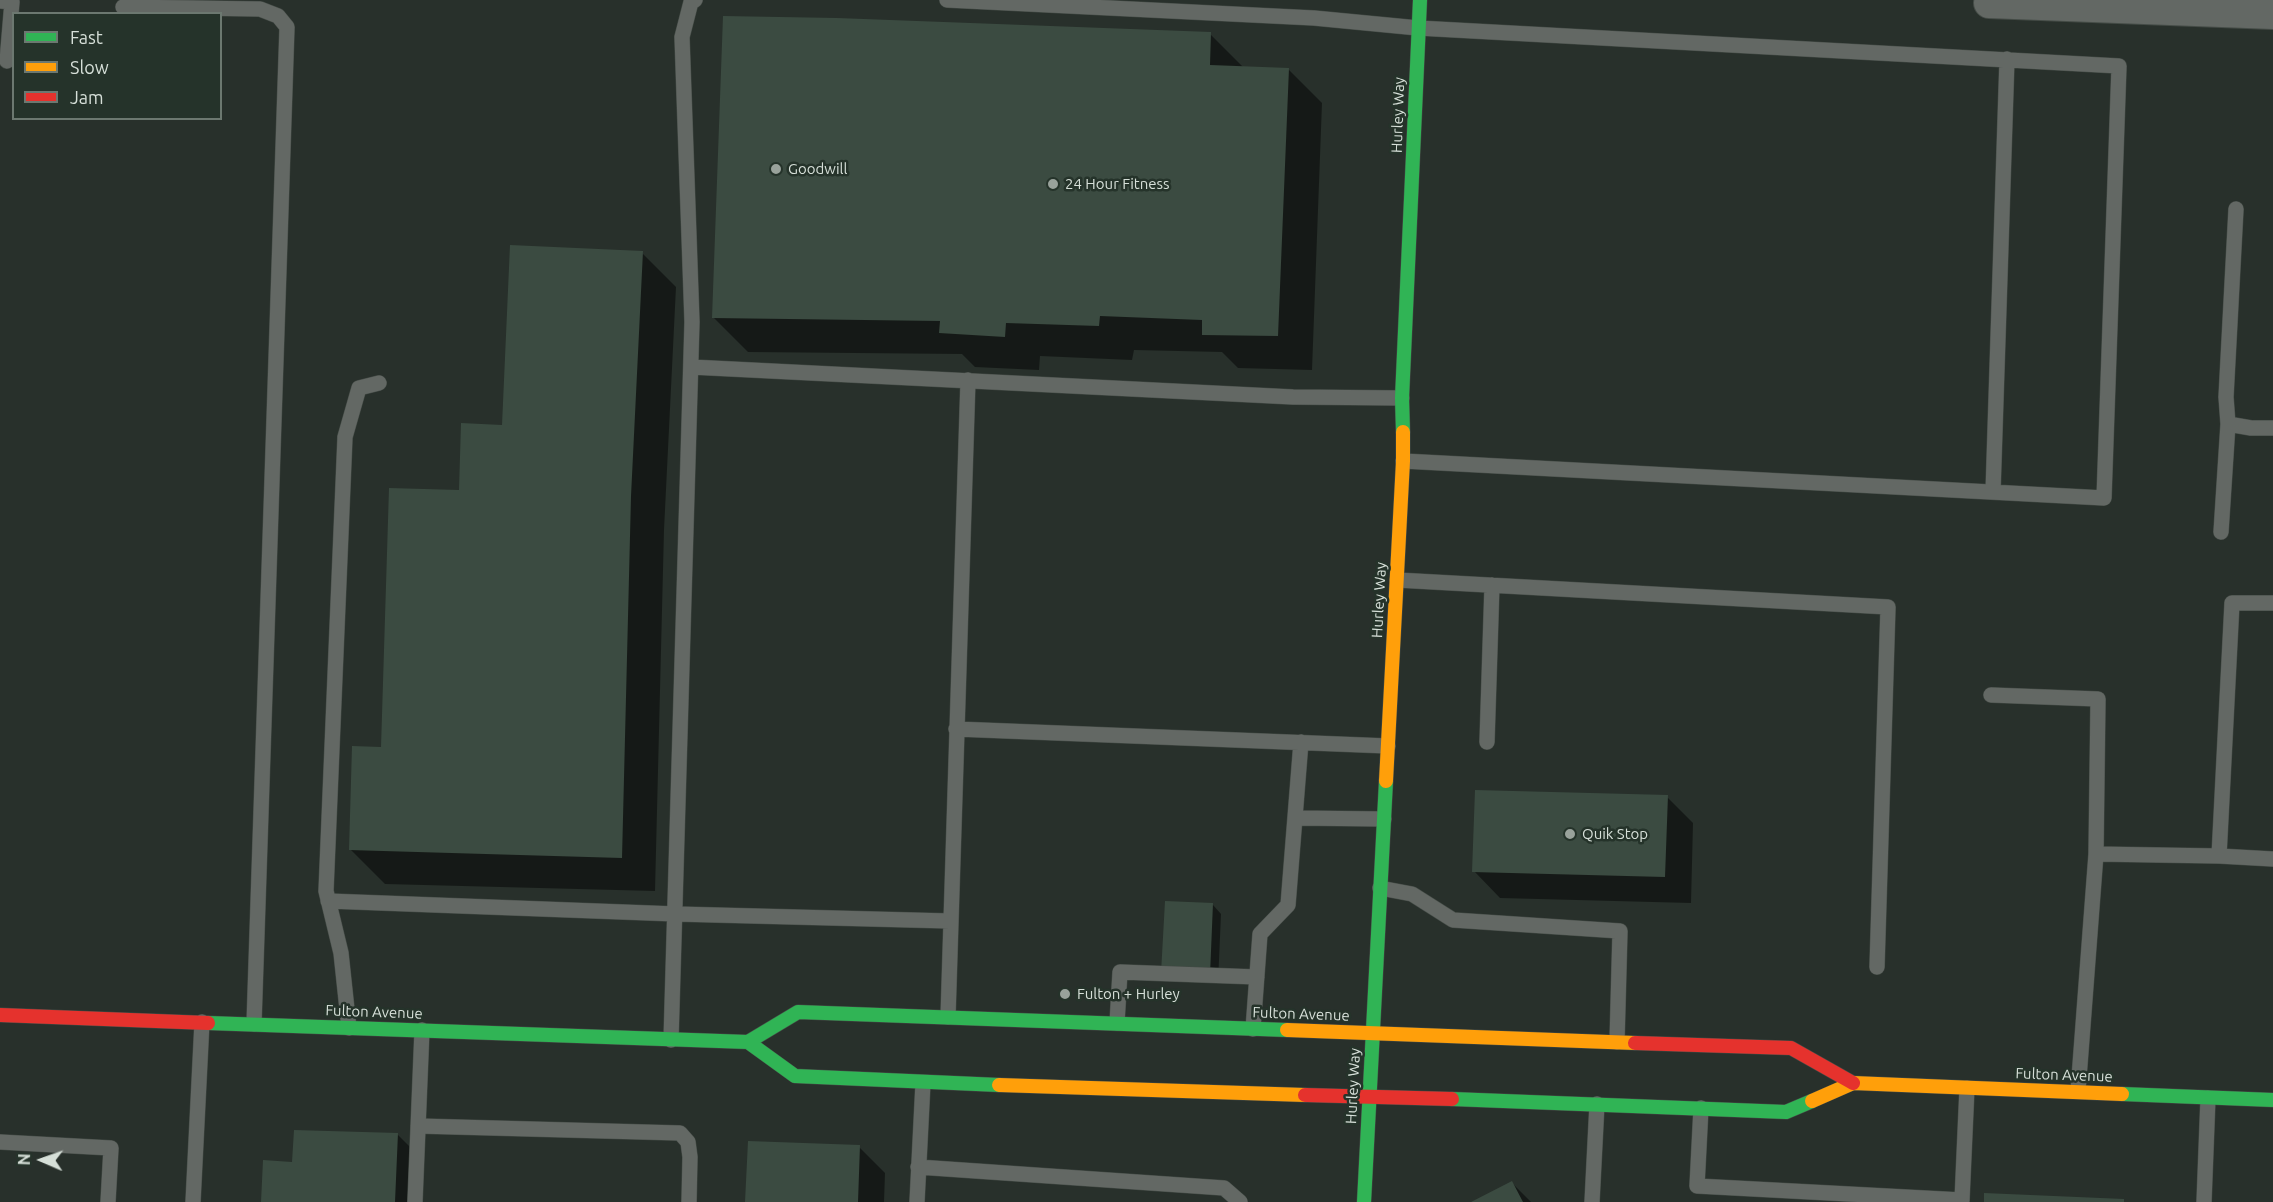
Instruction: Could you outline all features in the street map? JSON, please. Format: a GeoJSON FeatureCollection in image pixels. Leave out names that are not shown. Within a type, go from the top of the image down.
{"type":"FeatureCollection","features":[{"type":"Feature","properties":{"kind":"main road","name":"Hurley Way"},"geometry":{"type":"LineString","coordinates":[[1364,1202],[1397,580],[1402,398],[1420,0]]}},
{"type":"Feature","properties":{"kind":"main road","name":"Fulton Avenue"},"geometry":{"type":"LineString","coordinates":[[0,1015],[748,1042],[798,1012],[1117,1023],[1791,1048],[1853,1083]]}},
{"type":"Feature","properties":{"kind":"main road","name":"Fulton Avenue"},"geometry":{"type":"LineString","coordinates":[[748,1042],[795,1076],[923,1083],[1786,1112],[1853,1083],[2273,1100]]}},
{"type":"Feature","properties":{"kind":"street"},"geometry":{"type":"LineString","coordinates":[[1989,3],[2273,14]]}},
{"type":"Feature","properties":{"kind":"lane"},"geometry":{"type":"LineString","coordinates":[[671,1040],[692,322],[682,37],[691,2],[695,0]]}},
{"type":"Feature","properties":{"kind":"lane"},"geometry":{"type":"LineString","coordinates":[[947,0],[1314,18],[1418,28],[2119,66],[2104,498],[1402,461]]}},
{"type":"Feature","properties":{"kind":"lane"},"geometry":{"type":"LineString","coordinates":[[0,1],[12,2],[7,61]]}},
{"type":"Feature","properties":{"kind":"lane"},"geometry":{"type":"LineString","coordinates":[[123,7],[260,9],[278,16],[287,27],[254,1024]]}},
{"type":"Feature","properties":{"kind":"lane"},"geometry":{"type":"LineString","coordinates":[[1993,492],[2007,59]]}},
{"type":"Feature","properties":{"kind":"lane"},"geometry":{"type":"LineString","coordinates":[[2221,532],[2228,424],[2226,397],[2236,209]]}},
{"type":"Feature","properties":{"kind":"lane"},"geometry":{"type":"LineString","coordinates":[[691,367],[1293,397],[1402,398]]}},
{"type":"Feature","properties":{"kind":"lane"},"geometry":{"type":"LineString","coordinates":[[948,1017],[968,380]]}},
{"type":"Feature","properties":{"kind":"lane"},"geometry":{"type":"LineString","coordinates":[[349,1028],[341,953],[326,891],[345,437],[359,388],[379,383]]}},
{"type":"Feature","properties":{"kind":"lane"},"geometry":{"type":"LineString","coordinates":[[2228,424],[2251,428],[2273,428]]}},
{"type":"Feature","properties":{"kind":"lane"},"geometry":{"type":"LineString","coordinates":[[1397,580],[1888,607],[1877,967]]}},
{"type":"Feature","properties":{"kind":"lane"},"geometry":{"type":"LineString","coordinates":[[1487,742],[1492,585]]}},
{"type":"Feature","properties":{"kind":"lane"},"geometry":{"type":"LineString","coordinates":[[2219,856],[2232,603],[2273,603]]}},
{"type":"Feature","properties":{"kind":"lane"},"geometry":{"type":"LineString","coordinates":[[1991,695],[2098,699],[2096,854],[2078,1091]]}},
{"type":"Feature","properties":{"kind":"lane"},"geometry":{"type":"LineString","coordinates":[[956,729],[1388,746]]}},
{"type":"Feature","properties":{"kind":"lane"},"geometry":{"type":"LineString","coordinates":[[1253,1029],[1260,934],[1288,905],[1301,742]]}},
{"type":"Feature","properties":{"kind":"lane"},"geometry":{"type":"LineString","coordinates":[[1295,818],[1384,819]]}},
{"type":"Feature","properties":{"kind":"lane"},"geometry":{"type":"LineString","coordinates":[[2096,854],[2273,859]]}},
{"type":"Feature","properties":{"kind":"lane"},"geometry":{"type":"LineString","coordinates":[[1380,888],[1412,894],[1453,920],[1620,931],[1617,1042]]}},
{"type":"Feature","properties":{"kind":"lane"},"geometry":{"type":"LineString","coordinates":[[328,902],[950,921]]}},
{"type":"Feature","properties":{"kind":"lane"},"geometry":{"type":"LineString","coordinates":[[1117,1023],[1120,972],[1257,977]]}},
{"type":"Feature","properties":{"kind":"lane"},"geometry":{"type":"LineString","coordinates":[[193,1202],[202,1022]]}},
{"type":"Feature","properties":{"kind":"lane"},"geometry":{"type":"LineString","coordinates":[[415,1202],[422,1030]]}},
{"type":"Feature","properties":{"kind":"lane"},"geometry":{"type":"LineString","coordinates":[[916,1202],[923,1083]]}},
{"type":"Feature","properties":{"kind":"lane"},"geometry":{"type":"LineString","coordinates":[[1701,1108],[1697,1186],[1962,1201],[1968,1088]]}},
{"type":"Feature","properties":{"kind":"lane"},"geometry":{"type":"LineString","coordinates":[[2204,1202],[2208,1098]]}},
{"type":"Feature","properties":{"kind":"lane"},"geometry":{"type":"LineString","coordinates":[[1592,1202],[1597,1104]]}},
{"type":"Feature","properties":{"kind":"lane"},"geometry":{"type":"LineString","coordinates":[[418,1126],[680,1133],[688,1142],[690,1157],[689,1202]]}},
{"type":"Feature","properties":{"kind":"lane"},"geometry":{"type":"LineString","coordinates":[[0,1142],[111,1148],[108,1202]]}},
{"type":"Feature","properties":{"kind":"lane"},"geometry":{"type":"LineString","coordinates":[[918,1167],[1224,1188],[1240,1202]]}},
{"type":"Feature","properties":{"kind":"building"},"geometry":{"type":"Polygon","coordinates":[[[723,16],[1211,32],[1210,65],[1289,68],[1278,336],[1202,335],[1202,320],[1100,316],[1099,326],[1006,323],[1005,337],[939,333],[940,321],[712,318],[723,16]]]}},
{"type":"Feature","properties":{"kind":"building"},"geometry":{"type":"Polygon","coordinates":[[[510,245],[643,251],[631,496],[622,858],[349,850],[352,746],[381,747],[389,488],[459,490],[461,423],[502,425],[510,245]]]}},
{"type":"Feature","properties":{"kind":"building","name":"Quik Stop"},"geometry":{"type":"Polygon","coordinates":[[[1475,790],[1668,795],[1665,877],[1472,872],[1475,790]]]}},
{"type":"Feature","properties":{"kind":"building"},"geometry":{"type":"Polygon","coordinates":[[[1165,901],[1213,903],[1210,975],[1161,973],[1165,901]]]}},
{"type":"Feature","properties":{"kind":"building"},"geometry":{"type":"Polygon","coordinates":[[[294,1130],[398,1133],[395,1202],[261,1202],[263,1160],[292,1162],[294,1130]]]}},
{"type":"Feature","properties":{"kind":"building"},"geometry":{"type":"Polygon","coordinates":[[[748,1141],[860,1145],[858,1202],[745,1202],[748,1141]]]}},
{"type":"Feature","properties":{"kind":"building"},"geometry":{"type":"Polygon","coordinates":[[[1512,1181],[1523,1202],[1471,1202],[1512,1181]]]}},
{"type":"Feature","properties":{"kind":"building"},"geometry":{"type":"Polygon","coordinates":[[[1984,1193],[2124,1199],[2124,1202],[1984,1202],[1984,1193]]]}},
{"type":"Feature","properties":{"kind":"traffic: fast"},"geometry":{"type":"LineString","coordinates":[[1403,432],[1402,398],[1420,0]]}},
{"type":"Feature","properties":{"kind":"traffic: fast"},"geometry":{"type":"LineString","coordinates":[[1364,1202],[1386,781]]}},
{"type":"Feature","properties":{"kind":"traffic: fast"},"geometry":{"type":"LineString","coordinates":[[748,1042],[798,1012],[1287,1030]]}},
{"type":"Feature","properties":{"kind":"traffic: fast"},"geometry":{"type":"LineString","coordinates":[[208,1023],[748,1042],[795,1076],[999,1085]]}},
{"type":"Feature","properties":{"kind":"traffic: fast"},"geometry":{"type":"LineString","coordinates":[[2122,1094],[2273,1100]]}},
{"type":"Feature","properties":{"kind":"traffic: fast"},"geometry":{"type":"LineString","coordinates":[[1452,1099],[1786,1112],[1812,1101]]}},
{"type":"Feature","properties":{"kind":"traffic: slow"},"geometry":{"type":"LineString","coordinates":[[1386,781],[1403,432]]}},
{"type":"Feature","properties":{"kind":"traffic: slow"},"geometry":{"type":"LineString","coordinates":[[1287,1030],[1635,1043]]}},
{"type":"Feature","properties":{"kind":"traffic: slow"},"geometry":{"type":"LineString","coordinates":[[1812,1101],[1853,1083],[2122,1094]]}},
{"type":"Feature","properties":{"kind":"traffic: slow"},"geometry":{"type":"LineString","coordinates":[[999,1085],[1305,1095]]}},
{"type":"Feature","properties":{"kind":"traffic: jam"},"geometry":{"type":"LineString","coordinates":[[0,1015],[208,1023]]}},
{"type":"Feature","properties":{"kind":"traffic: jam"},"geometry":{"type":"LineString","coordinates":[[1635,1043],[1791,1048],[1853,1083]]}},
{"type":"Feature","properties":{"kind":"traffic: jam"},"geometry":{"type":"LineString","coordinates":[[1305,1095],[1452,1099]]}},
{"type":"Feature","properties":{"kind":"place","name":"Goodwill"},"geometry":{"type":"Point","coordinates":[776,169]}},
{"type":"Feature","properties":{"kind":"place","name":"24 Hour Fitness"},"geometry":{"type":"Point","coordinates":[1053,184]}},
{"type":"Feature","properties":{"kind":"place","name":"Quik Stop"},"geometry":{"type":"Point","coordinates":[1570,834]}},
{"type":"Feature","properties":{"kind":"place","name":"Fulton + Hurley"},"geometry":{"type":"Point","coordinates":[1065,994]}}]}
